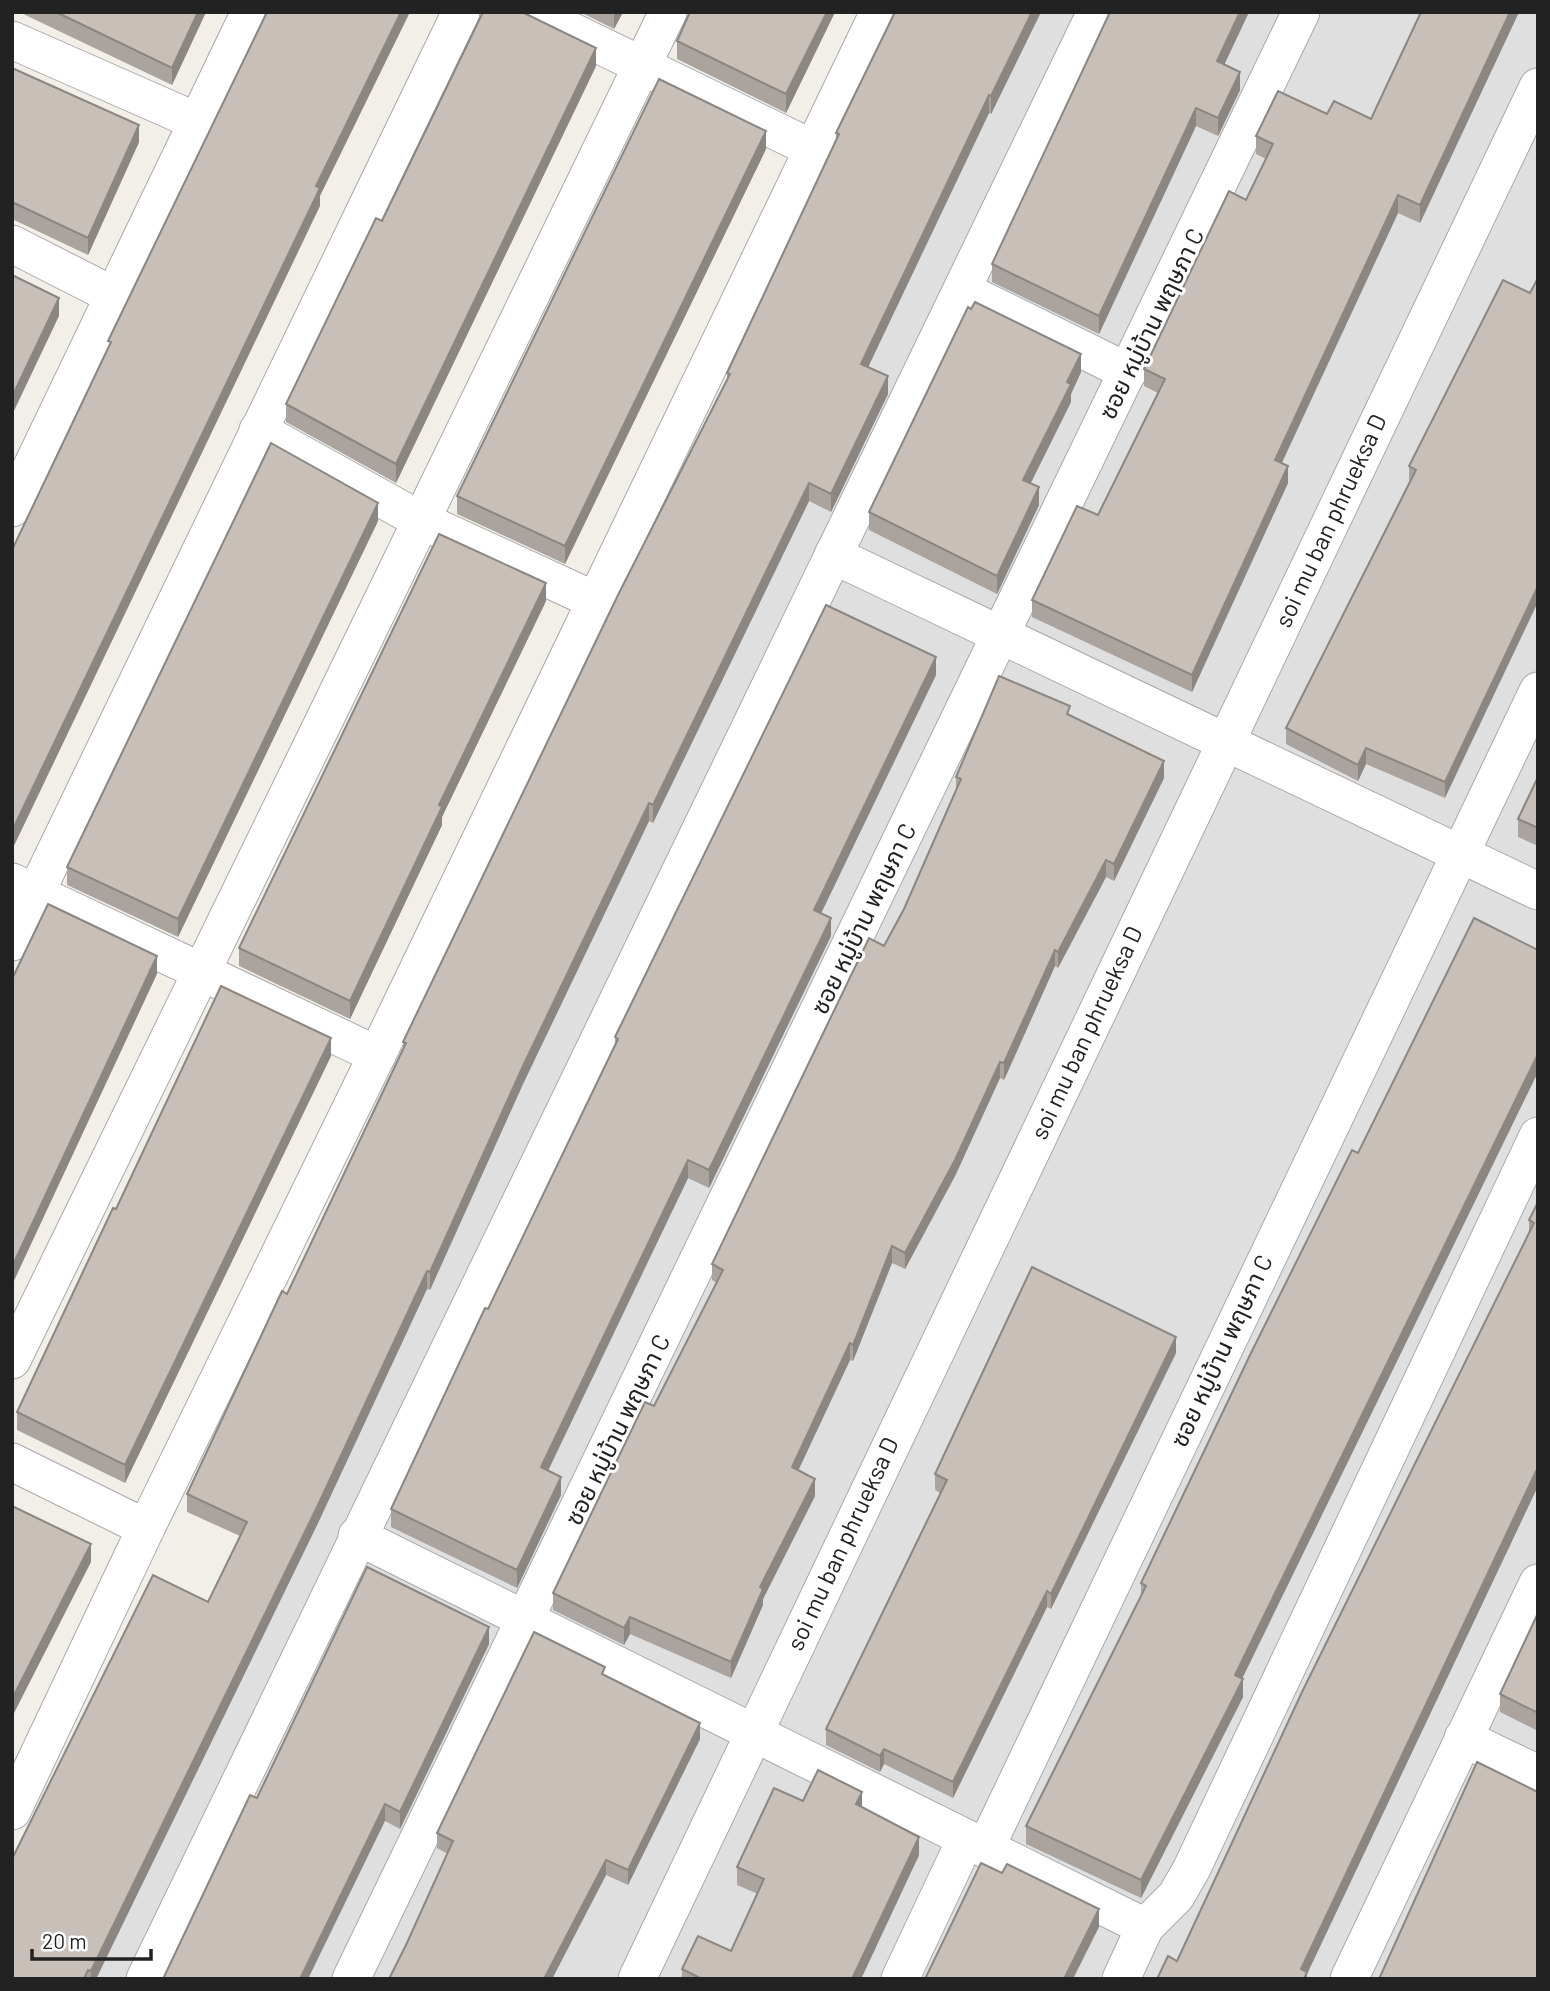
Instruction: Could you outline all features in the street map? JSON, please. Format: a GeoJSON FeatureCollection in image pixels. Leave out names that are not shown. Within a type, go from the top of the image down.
{"type":"FeatureCollection","features":[{"type":"Feature","properties":{"kind":"street"},"geometry":{"type":"LineString","coordinates":[[12,508],[23,460],[116,297],[250,12]]}},
{"type":"Feature","properties":{"kind":"street"},"geometry":{"type":"LineString","coordinates":[[12,942],[24,887],[258,430],[461,12]]}},
{"type":"Feature","properties":{"kind":"street"},"geometry":{"type":"LineString","coordinates":[[532,12],[813,149]]}},
{"type":"Feature","properties":{"kind":"street"},"geometry":{"type":"LineString","coordinates":[[12,1360],[204,974],[420,520],[668,12]]}},
{"type":"Feature","properties":{"kind":"street"},"geometry":{"type":"LineString","coordinates":[[12,1811],[146,1528],[879,12]]}},
{"type":"Feature","properties":{"kind":"street"},"geometry":{"type":"LineString","coordinates":[[145,1979],[1096,12]]}},
{"type":"Feature","properties":{"kind":"street","name":"ซอย หมู่บ้าน พฤษภา C"},"geometry":{"type":"LineString","coordinates":[[351,1979],[527,1620],[1301,12]]}},
{"type":"Feature","properties":{"kind":"street"},"geometry":{"type":"LineString","coordinates":[[12,40],[198,122]]}},
{"type":"Feature","properties":{"kind":"street","name":"soi mu ban phrueksa D"},"geometry":{"type":"LineString","coordinates":[[637,1979],[1538,87]]}},
{"type":"Feature","properties":{"kind":"street"},"geometry":{"type":"LineString","coordinates":[[12,244],[116,297]]}},
{"type":"Feature","properties":{"kind":"street"},"geometry":{"type":"LineString","coordinates":[[962,290],[1128,372]]}},
{"type":"Feature","properties":{"kind":"street"},"geometry":{"type":"LineString","coordinates":[[258,430],[420,520],[594,600]]}},
{"type":"Feature","properties":{"kind":"street"},"geometry":{"type":"LineString","coordinates":[[833,555],[1538,891]]}},
{"type":"Feature","properties":{"kind":"street","name":"ซอย หมู่บ้าน พฤษภา C"},"geometry":{"type":"LineString","coordinates":[[900,1979],[976,1844],[1538,691]]}},
{"type":"Feature","properties":{"kind":"street"},"geometry":{"type":"LineString","coordinates":[[24,887],[377,1055]]}},
{"type":"Feature","properties":{"kind":"street"},"geometry":{"type":"LineString","coordinates":[[1121,1979],[1145,1927],[1176,1896],[1191,1870],[1538,1136]]}},
{"type":"Feature","properties":{"kind":"street"},"geometry":{"type":"LineString","coordinates":[[12,1462],[146,1528]]}},
{"type":"Feature","properties":{"kind":"street"},"geometry":{"type":"LineString","coordinates":[[358,1536],[1145,1927]]}},
{"type":"Feature","properties":{"kind":"street"},"geometry":{"type":"LineString","coordinates":[[1353,1977],[1538,1583]]}},
{"type":"Feature","properties":{"kind":"street"},"geometry":{"type":"LineString","coordinates":[[1463,1738],[1538,1774]]}},
{"type":"Feature","properties":{"kind":"shaded area"},"geometry":{"type":"Polygon","coordinates":[[[1003,12],[1538,12],[1538,1889],[1496,1979],[55,1979],[1003,12]]]}},
{"type":"Feature","properties":{"kind":"building"},"geometry":{"type":"Polygon","coordinates":[[[56,12],[198,12],[172,68],[56,12]]]}},
{"type":"Feature","properties":{"kind":"building"},"geometry":{"type":"Polygon","coordinates":[[[267,12],[401,12],[316,186],[320,188],[12,831],[12,550],[111,342],[108,341],[267,12]]]}},
{"type":"Feature","properties":{"kind":"building"},"geometry":{"type":"Polygon","coordinates":[[[483,12],[522,12],[596,48],[396,464],[286,404],[376,218],[382,221],[483,12]]]}},
{"type":"Feature","properties":{"kind":"building"},"geometry":{"type":"Polygon","coordinates":[[[690,12],[827,12],[786,94],[677,41],[690,12]]]}},
{"type":"Feature","properties":{"kind":"building"},"geometry":{"type":"Polygon","coordinates":[[[895,12],[1032,12],[991,96],[989,95],[861,364],[888,376],[831,494],[809,483],[653,805],[649,803],[523,1066],[430,1272],[427,1271],[318,1505],[91,1971],[88,1970],[84,1979],[12,1979],[12,1859],[153,1575],[208,1602],[247,1522],[187,1494],[282,1291],[287,1294],[406,1043],[403,1042],[619,593],[730,374],[727,373],[839,134],[836,133],[895,12]]]}},
{"type":"Feature","properties":{"kind":"building"},"geometry":{"type":"Polygon","coordinates":[[[1110,12],[1240,12],[1217,61],[1240,72],[1218,118],[1196,108],[1099,316],[992,264],[1110,12]]]}},
{"type":"Feature","properties":{"kind":"building"},"geometry":{"type":"Polygon","coordinates":[[[1421,12],[1510,12],[1420,205],[1398,195],[1275,460],[1288,466],[1192,675],[1032,600],[1077,506],[1098,515],[1165,379],[1144,369],[1229,191],[1246,200],[1273,144],[1256,136],[1278,91],[1327,114],[1334,101],[1371,119],[1421,12]]]}},
{"type":"Feature","properties":{"kind":"building"},"geometry":{"type":"Polygon","coordinates":[[[12,68],[139,125],[88,238],[12,202],[12,68]]]}},
{"type":"Feature","properties":{"kind":"building"},"geometry":{"type":"Polygon","coordinates":[[[659,79],[766,131],[565,546],[457,496],[659,79]]]}},
{"type":"Feature","properties":{"kind":"building"},"geometry":{"type":"Polygon","coordinates":[[[12,275],[59,298],[12,397],[12,275]]]}},
{"type":"Feature","properties":{"kind":"building"},"geometry":{"type":"Polygon","coordinates":[[[1538,278],[1538,586],[1445,782],[1366,748],[1358,765],[1286,728],[1416,470],[1409,466],[1503,280],[1530,293],[1538,278]]]}},
{"type":"Feature","properties":{"kind":"building"},"geometry":{"type":"Polygon","coordinates":[[[975,302],[1081,354],[1067,382],[1071,384],[1023,480],[1039,487],[997,576],[869,512],[968,307],[971,309],[975,302]]]}},
{"type":"Feature","properties":{"kind":"building"},"geometry":{"type":"Polygon","coordinates":[[[271,443],[378,503],[178,919],[67,867],[271,443]]]}},
{"type":"Feature","properties":{"kind":"building"},"geometry":{"type":"Polygon","coordinates":[[[439,534],[546,583],[439,805],[442,807],[350,1001],[239,948],[439,534]]]}},
{"type":"Feature","properties":{"kind":"building"},"geometry":{"type":"Polygon","coordinates":[[[826,605],[936,657],[814,910],[831,918],[709,1170],[688,1160],[541,1467],[561,1477],[517,1570],[391,1509],[485,1308],[488,1309],[618,1039],[615,1037],[826,605]]]}},
{"type":"Feature","properties":{"kind":"building"},"geometry":{"type":"Polygon","coordinates":[[[999,676],[1070,706],[1067,714],[1164,761],[1114,864],[1106,860],[1058,952],[1055,950],[1004,1063],[1000,1062],[955,1160],[905,1253],[892,1246],[853,1345],[850,1343],[792,1467],[815,1479],[760,1587],[763,1589],[731,1662],[630,1617],[624,1628],[553,1593],[645,1402],[654,1406],[723,1270],[712,1264],[869,938],[884,946],[904,909],[961,779],[956,777],[999,676]]]}},
{"type":"Feature","properties":{"kind":"building"},"geometry":{"type":"Polygon","coordinates":[[[1538,777],[1538,828],[1518,819],[1538,777]]]}},
{"type":"Feature","properties":{"kind":"building"},"geometry":{"type":"Polygon","coordinates":[[[48,904],[157,956],[12,1267],[12,979],[48,904]]]}},
{"type":"Feature","properties":{"kind":"building"},"geometry":{"type":"Polygon","coordinates":[[[1474,918],[1538,950],[1538,1054],[1235,1675],[1243,1679],[1141,1880],[1026,1826],[1146,1586],[1141,1583],[1251,1353],[1352,1150],[1358,1153],[1474,918]]]}},
{"type":"Feature","properties":{"kind":"building"},"geometry":{"type":"Polygon","coordinates":[[[221,986],[331,1038],[125,1465],[17,1412],[221,986]]]}},
{"type":"Feature","properties":{"kind":"building"},"geometry":{"type":"Polygon","coordinates":[[[1538,1202],[1538,1467],[1301,1969],[1307,1972],[1304,1979],[1157,1979],[1168,1956],[1177,1961],[1302,1692],[1534,1223],[1529,1220],[1538,1202]]]}},
{"type":"Feature","properties":{"kind":"building"},"geometry":{"type":"Polygon","coordinates":[[[1032,1267],[1176,1337],[1051,1594],[1047,1591],[953,1782],[884,1749],[880,1756],[826,1729],[947,1480],[935,1474],[1032,1267]]]}},
{"type":"Feature","properties":{"kind":"building"},"geometry":{"type":"Polygon","coordinates":[[[12,1506],[91,1544],[12,1699],[12,1506]]]}},
{"type":"Feature","properties":{"kind":"building"},"geometry":{"type":"Polygon","coordinates":[[[367,1567],[489,1627],[400,1812],[385,1804],[300,1979],[163,1979],[250,1795],[257,1798],[367,1567]]]}},
{"type":"Feature","properties":{"kind":"building"},"geometry":{"type":"Polygon","coordinates":[[[1538,1613],[1538,1713],[1500,1694],[1538,1613]]]}},
{"type":"Feature","properties":{"kind":"building"},"geometry":{"type":"Polygon","coordinates":[[[534,1632],[605,1667],[602,1674],[700,1723],[628,1870],[606,1860],[544,1979],[389,1979],[453,1841],[437,1833],[534,1632]]]}},
{"type":"Feature","properties":{"kind":"building"},"geometry":{"type":"Polygon","coordinates":[[[1477,1762],[1538,1792],[1538,1979],[1379,1979],[1477,1762]]]}},
{"type":"Feature","properties":{"kind":"building"},"geometry":{"type":"Polygon","coordinates":[[[818,1770],[862,1792],[856,1804],[919,1837],[852,1979],[702,1979],[682,1969],[698,1936],[731,1951],[764,1879],[737,1867],[774,1788],[803,1801],[818,1770]]]}},
{"type":"Feature","properties":{"kind":"building"},"geometry":{"type":"Polygon","coordinates":[[[981,1863],[1002,1873],[1007,1864],[1099,1909],[1064,1979],[925,1979],[981,1863]]]}}]}
